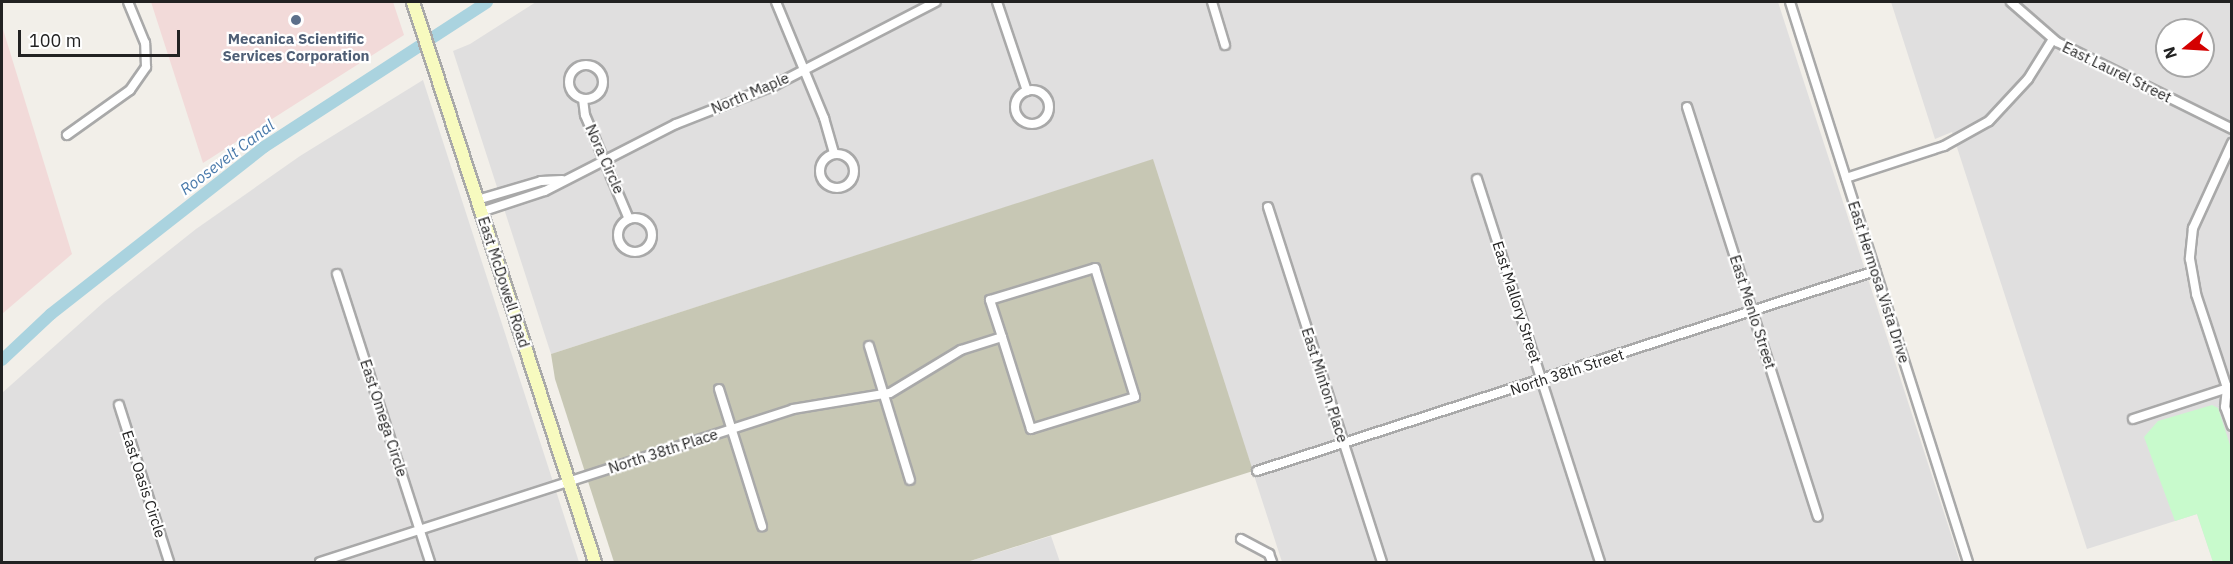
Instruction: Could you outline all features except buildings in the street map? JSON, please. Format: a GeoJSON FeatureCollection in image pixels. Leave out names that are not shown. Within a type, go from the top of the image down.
{"type":"FeatureCollection","features":[{"type":"Feature","properties":{"kind":"main road","name":"East McDowell Road"},"geometry":{"type":"LineString","coordinates":[[413,2],[595,562]]}},
{"type":"Feature","properties":{"kind":"street"},"geometry":{"type":"LineString","coordinates":[[66,135],[130,90],[146,68],[145,43],[128,2]]}},
{"type":"Feature","properties":{"kind":"street"},"geometry":{"type":"LineString","coordinates":[[776,2],[834,154]]}},
{"type":"Feature","properties":{"kind":"street","name":"North Maple"},"geometry":{"type":"LineString","coordinates":[[479,206],[545,192],[562,180],[604,159],[803,70],[936,2]]}},
{"type":"Feature","properties":{"kind":"street"},"geometry":{"type":"LineString","coordinates":[[997,2],[1027,91]]}},
{"type":"Feature","properties":{"kind":"street"},"geometry":{"type":"LineString","coordinates":[[1212,2],[1225,45]]}},
{"type":"Feature","properties":{"kind":"street","name":"East Hermosa Vista Drive"},"geometry":{"type":"LineString","coordinates":[[1790,2],[1968,562]]}},
{"type":"Feature","properties":{"kind":"street","name":"East Laurel Street"},"geometry":{"type":"LineString","coordinates":[[2011,2],[2053,39],[2232,129]]}},
{"type":"Feature","properties":{"kind":"street"},"geometry":{"type":"LineString","coordinates":[[1846,178],[1944,146],[1989,121],[2028,79],[2053,39]]}},
{"type":"Feature","properties":{"kind":"street","name":"Nora Circle"},"geometry":{"type":"LineString","coordinates":[[592,65],[601,72],[604,83],[594,98],[583,99],[573,93],[569,77],[575,68],[592,65]]}},
{"type":"Feature","properties":{"kind":"street"},"geometry":{"type":"LineString","coordinates":[[1027,91],[1038,91],[1047,98],[1048,115],[1040,123],[1029,124],[1016,114],[1015,103],[1027,91]]}},
{"type":"Feature","properties":{"kind":"street","name":"Nora Circle"},"geometry":{"type":"LineString","coordinates":[[583,99],[585,115],[629,219]]}},
{"type":"Feature","properties":{"kind":"street","name":"East Menlo Street"},"geometry":{"type":"LineString","coordinates":[[1687,107],[1818,517]]}},
{"type":"Feature","properties":{"kind":"street"},"geometry":{"type":"LineString","coordinates":[[2232,143],[2193,228],[2190,259],[2196,294],[2230,389],[2225,407],[2232,426]]}},
{"type":"Feature","properties":{"kind":"street"},"geometry":{"type":"LineString","coordinates":[[834,154],[848,157],[854,167],[854,178],[840,188],[824,182],[820,172],[823,161],[834,154]]}},
{"type":"Feature","properties":{"kind":"street","name":"East Mallory Street"},"geometry":{"type":"LineString","coordinates":[[1477,179],[1600,562]]}},
{"type":"Feature","properties":{"kind":"street","name":"East Minton Place"},"geometry":{"type":"LineString","coordinates":[[1268,207],[1382,562]]}},
{"type":"Feature","properties":{"kind":"street"},"geometry":{"type":"LineString","coordinates":[[629,219],[640,219],[650,226],[651,243],[643,251],[632,252],[619,242],[618,231],[629,219]]}},
{"type":"Feature","properties":{"kind":"street"},"geometry":{"type":"LineString","coordinates":[[1095,268],[1135,396],[1031,429],[1002,338],[990,300],[1095,268]]}},
{"type":"Feature","properties":{"kind":"street","name":"North 38th Street"},"geometry":{"type":"LineString","coordinates":[[1257,471],[1875,271]]}},
{"type":"Feature","properties":{"kind":"street","name":"East Omega Circle"},"geometry":{"type":"LineString","coordinates":[[337,274],[430,562]]}},
{"type":"Feature","properties":{"kind":"street","name":"North 38th Place"},"geometry":{"type":"LineString","coordinates":[[320,562],[793,409],[884,394],[961,350],[1002,338]]}},
{"type":"Feature","properties":{"kind":"street"},"geometry":{"type":"LineString","coordinates":[[868,346],[910,480]]}},
{"type":"Feature","properties":{"kind":"street"},"geometry":{"type":"LineString","coordinates":[[719,389],[762,526]]}},
{"type":"Feature","properties":{"kind":"street"},"geometry":{"type":"LineString","coordinates":[[2133,419],[2230,389]]}},
{"type":"Feature","properties":{"kind":"street","name":"East Oasis Circle"},"geometry":{"type":"LineString","coordinates":[[119,405],[169,562]]}},
{"type":"Feature","properties":{"kind":"street"},"geometry":{"type":"LineString","coordinates":[[1241,539],[1269,554],[1272,562]]}},
{"type":"Feature","properties":{"kind":"shaded area"},"geometry":{"type":"Polygon","coordinates":[[[151,2],[393,2],[404,35],[203,163],[151,2]]]}},
{"type":"Feature","properties":{"kind":"shaded area"},"geometry":{"type":"Polygon","coordinates":[[[536,2],[1778,2],[1960,562],[1282,562],[1152,160],[551,354],[453,51],[470,44],[536,2]]]}},
{"type":"Feature","properties":{"kind":"shaded area"},"geometry":{"type":"Polygon","coordinates":[[[1891,2],[2231,2],[2231,562],[2213,562],[2197,514],[2087,549],[1952,132],[1935,139],[1891,2]]]}},
{"type":"Feature","properties":{"kind":"shaded area"},"geometry":{"type":"Polygon","coordinates":[[[2,26],[72,254],[2,314],[2,26]]]}},
{"type":"Feature","properties":{"kind":"shaded area"},"geometry":{"type":"Polygon","coordinates":[[[423,80],[579,562],[2,562],[2,393],[104,302],[196,229],[300,156],[423,80]]]}},
{"type":"Feature","properties":{"kind":"shaded area"},"geometry":{"type":"Polygon","coordinates":[[[1153,159],[1253,471],[967,562],[614,562],[555,379],[551,354],[1153,159]]]}},
{"type":"Feature","properties":{"kind":"shaded area"},"geometry":{"type":"Polygon","coordinates":[[[1051,536],[1060,562],[967,562],[1051,536]]]}},
{"type":"Feature","properties":{"kind":"green space"},"geometry":{"type":"Polygon","coordinates":[[[2212,405],[2218,408],[2231,448],[2231,562],[2213,562],[2197,514],[2175,521],[2144,437],[2158,421],[2212,405]]]}},
{"type":"Feature","properties":{"kind":"waterway","name":"Roosevelt Canal"},"geometry":{"type":"LineString","coordinates":[[2,360],[51,314],[264,147],[487,2]]}},
{"type":"Feature","properties":{"kind":"place","name":"Mecanica Scientific Services Corporation"},"geometry":{"type":"Point","coordinates":[296,20]}}]}
